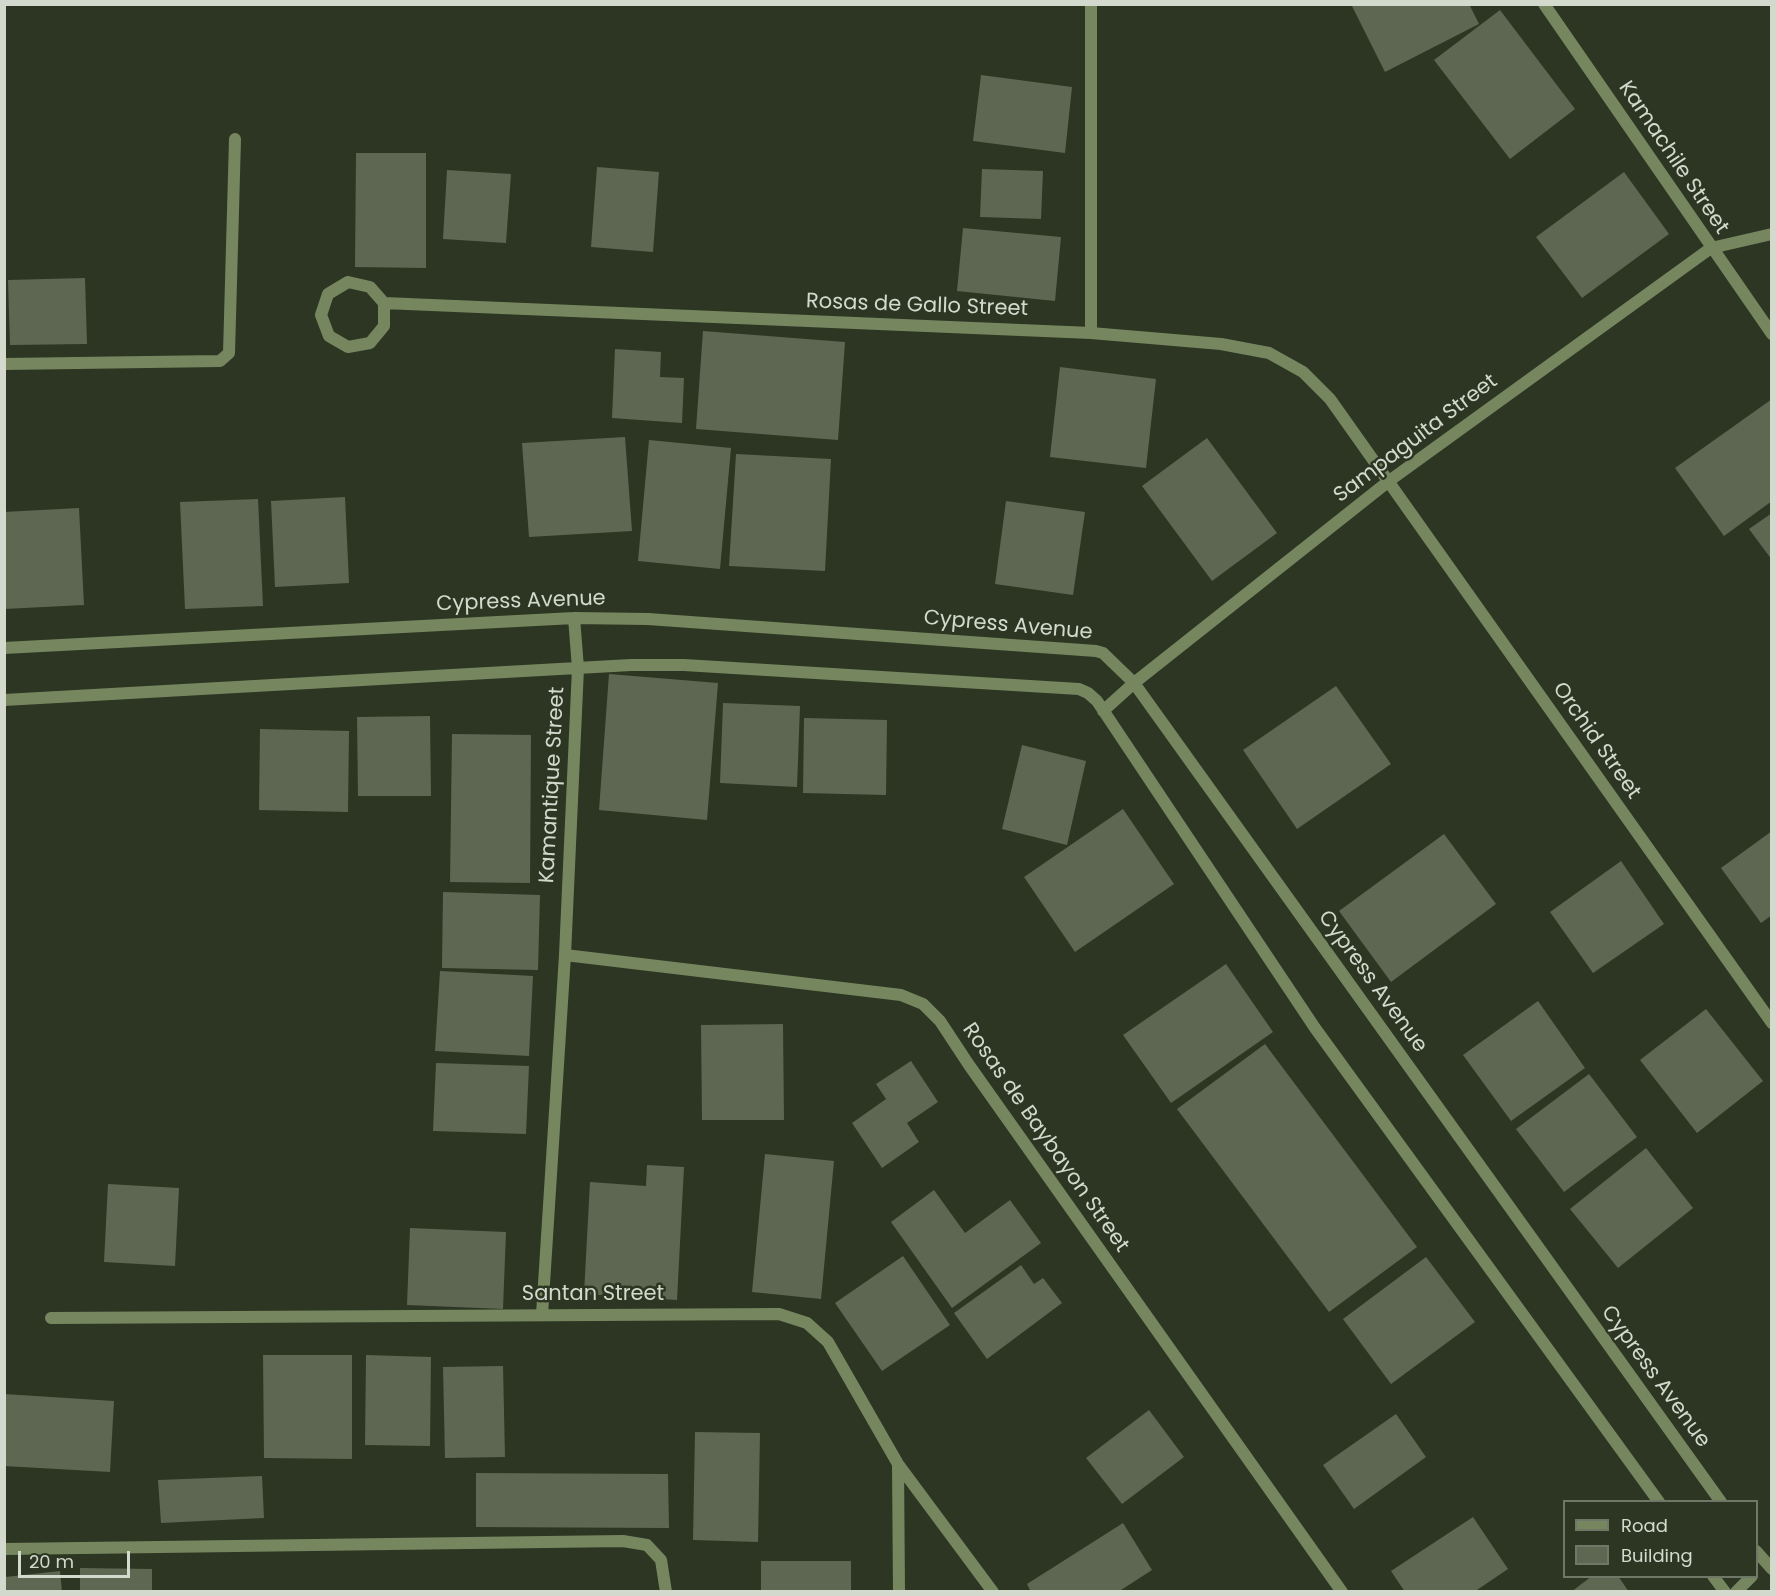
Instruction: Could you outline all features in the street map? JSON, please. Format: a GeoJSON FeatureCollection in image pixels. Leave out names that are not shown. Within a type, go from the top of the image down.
{"type":"FeatureCollection","features":[{"type":"Feature","properties":{"kind":"street"},"geometry":{"type":"LineString","coordinates":[[1091,4],[1091,333]]}},
{"type":"Feature","properties":{"kind":"street","name":"Kamachile Street"},"geometry":{"type":"LineString","coordinates":[[1544,4],[1772,334]]}},
{"type":"Feature","properties":{"kind":"street"},"geometry":{"type":"LineString","coordinates":[[4,364],[220,361],[229,353],[235,139]]}},
{"type":"Feature","properties":{"kind":"street","name":"Sampaguita Street"},"geometry":{"type":"LineString","coordinates":[[1103,711],[1134,683],[1389,481],[1711,248],[1772,234]]}},
{"type":"Feature","properties":{"kind":"street"},"geometry":{"type":"LineString","coordinates":[[348,282],[370,286],[384,303],[384,326],[370,343],[348,347],[329,336],[321,315],[328,294],[348,282]]}},
{"type":"Feature","properties":{"kind":"street","name":"Rosas de Gallo Street"},"geometry":{"type":"LineString","coordinates":[[384,303],[1091,333],[1221,344],[1269,353],[1303,372],[1330,399],[1389,481]]}},
{"type":"Feature","properties":{"kind":"street","name":"Orchid Street"},"geometry":{"type":"LineString","coordinates":[[1389,481],[1772,1023]]}},
{"type":"Feature","properties":{"kind":"street","name":"Cypress Avenue"},"geometry":{"type":"LineString","coordinates":[[4,648],[574,618],[648,619],[1096,651],[1110,658],[1134,683],[1720,1500]]}},
{"type":"Feature","properties":{"kind":"street","name":"Kamantique Street"},"geometry":{"type":"LineString","coordinates":[[542,1315],[565,954],[578,668],[574,618]]}},
{"type":"Feature","properties":{"kind":"street"},"geometry":{"type":"LineString","coordinates":[[4,700],[631,665],[684,665],[1078,689],[1089,693],[1098,701],[1315,1028],[1658,1500]]}},
{"type":"Feature","properties":{"kind":"street","name":"Rosas de Baybayon Street"},"geometry":{"type":"LineString","coordinates":[[565,954],[901,995],[923,1004],[940,1022],[1342,1592]]}},
{"type":"Feature","properties":{"kind":"street","name":"Santan Street"},"geometry":{"type":"LineString","coordinates":[[51,1318],[779,1314],[807,1323],[828,1342],[898,1464],[993,1592]]}},
{"type":"Feature","properties":{"kind":"street"},"geometry":{"type":"LineString","coordinates":[[898,1464],[899,1592]]}},
{"type":"Feature","properties":{"kind":"street"},"geometry":{"type":"LineString","coordinates":[[4,1549],[623,1541],[647,1545],[661,1560],[666,1592]]}},
{"type":"Feature","properties":{"kind":"street"},"geometry":{"type":"LineString","coordinates":[[1714,1578],[1725,1592]]}},
{"type":"Feature","properties":{"kind":"street"},"geometry":{"type":"LineString","coordinates":[[1736,1592],[1750,1578]]}},
{"type":"Feature","properties":{"kind":"building"},"geometry":{"type":"Polygon","coordinates":[[[1351,4],[1469,4],[1479,24],[1385,72],[1351,4]]]}},
{"type":"Feature","properties":{"kind":"building"},"geometry":{"type":"Polygon","coordinates":[[[1500,10],[1575,109],[1510,159],[1434,60],[1500,10]]]}},
{"type":"Feature","properties":{"kind":"building"},"geometry":{"type":"Polygon","coordinates":[[[981,75],[1072,87],[1065,153],[973,141],[981,75]]]}},
{"type":"Feature","properties":{"kind":"building"},"geometry":{"type":"Polygon","coordinates":[[[356,153],[426,153],[426,268],[355,267],[356,153]]]}},
{"type":"Feature","properties":{"kind":"building"},"geometry":{"type":"Polygon","coordinates":[[[597,167],[659,172],[653,252],[591,247],[597,167]]]}},
{"type":"Feature","properties":{"kind":"building"},"geometry":{"type":"Polygon","coordinates":[[[982,169],[1043,171],[1041,219],[980,217],[982,169]]]}},
{"type":"Feature","properties":{"kind":"building"},"geometry":{"type":"Polygon","coordinates":[[[447,170],[511,174],[506,243],[443,239],[447,170]]]}},
{"type":"Feature","properties":{"kind":"building"},"geometry":{"type":"Polygon","coordinates":[[[1624,172],[1669,234],[1582,298],[1536,237],[1624,172]]]}},
{"type":"Feature","properties":{"kind":"building"},"geometry":{"type":"Polygon","coordinates":[[[963,228],[1061,237],[1055,301],[957,291],[963,228]]]}},
{"type":"Feature","properties":{"kind":"building"},"geometry":{"type":"Polygon","coordinates":[[[85,278],[87,344],[10,345],[8,280],[85,278]]]}},
{"type":"Feature","properties":{"kind":"building"},"geometry":{"type":"Polygon","coordinates":[[[703,331],[845,342],[838,440],[696,429],[703,331]]]}},
{"type":"Feature","properties":{"kind":"building"},"geometry":{"type":"Polygon","coordinates":[[[615,349],[661,352],[660,377],[684,378],[682,423],[612,418],[615,349]]]}},
{"type":"Feature","properties":{"kind":"building"},"geometry":{"type":"Polygon","coordinates":[[[1060,367],[1156,379],[1146,468],[1050,457],[1060,367]]]}},
{"type":"Feature","properties":{"kind":"building"},"geometry":{"type":"Polygon","coordinates":[[[1772,399],[1772,501],[1724,536],[1675,468],[1772,399]]]}},
{"type":"Feature","properties":{"kind":"building"},"geometry":{"type":"Polygon","coordinates":[[[625,437],[632,531],[529,537],[522,443],[625,437]]]}},
{"type":"Feature","properties":{"kind":"building"},"geometry":{"type":"Polygon","coordinates":[[[1207,438],[1277,533],[1212,581],[1142,486],[1207,438]]]}},
{"type":"Feature","properties":{"kind":"building"},"geometry":{"type":"Polygon","coordinates":[[[649,440],[731,448],[720,569],[638,561],[649,440]]]}},
{"type":"Feature","properties":{"kind":"building"},"geometry":{"type":"Polygon","coordinates":[[[736,454],[831,459],[825,571],[729,566],[736,454]]]}},
{"type":"Feature","properties":{"kind":"building"},"geometry":{"type":"Polygon","coordinates":[[[345,497],[349,583],[275,587],[271,501],[345,497]]]}},
{"type":"Feature","properties":{"kind":"building"},"geometry":{"type":"Polygon","coordinates":[[[258,499],[263,606],[185,609],[180,502],[258,499]]]}},
{"type":"Feature","properties":{"kind":"building"},"geometry":{"type":"Polygon","coordinates":[[[1006,501],[1085,512],[1073,595],[995,584],[1006,501]]]}},
{"type":"Feature","properties":{"kind":"building"},"geometry":{"type":"Polygon","coordinates":[[[79,508],[84,605],[4,609],[4,512],[79,508]]]}},
{"type":"Feature","properties":{"kind":"building"},"geometry":{"type":"Polygon","coordinates":[[[1772,513],[1772,560],[1749,529],[1772,513]]]}},
{"type":"Feature","properties":{"kind":"building"},"geometry":{"type":"Polygon","coordinates":[[[609,674],[718,683],[707,820],[599,810],[609,674]]]}},
{"type":"Feature","properties":{"kind":"building"},"geometry":{"type":"Polygon","coordinates":[[[1336,686],[1391,764],[1297,829],[1243,750],[1336,686]]]}},
{"type":"Feature","properties":{"kind":"building"},"geometry":{"type":"Polygon","coordinates":[[[723,703],[800,706],[797,787],[720,783],[723,703]]]}},
{"type":"Feature","properties":{"kind":"building"},"geometry":{"type":"Polygon","coordinates":[[[430,716],[431,796],[358,796],[357,717],[430,716]]]}},
{"type":"Feature","properties":{"kind":"building"},"geometry":{"type":"Polygon","coordinates":[[[804,718],[887,720],[886,795],[803,793],[804,718]]]}},
{"type":"Feature","properties":{"kind":"building"},"geometry":{"type":"Polygon","coordinates":[[[260,729],[349,731],[348,812],[259,810],[260,729]]]}},
{"type":"Feature","properties":{"kind":"building"},"geometry":{"type":"Polygon","coordinates":[[[452,734],[531,735],[530,883],[450,882],[452,734]]]}},
{"type":"Feature","properties":{"kind":"building"},"geometry":{"type":"Polygon","coordinates":[[[1022,745],[1086,761],[1067,845],[1002,829],[1022,745]]]}},
{"type":"Feature","properties":{"kind":"building"},"geometry":{"type":"Polygon","coordinates":[[[1123,809],[1174,884],[1075,952],[1024,877],[1123,809]]]}},
{"type":"Feature","properties":{"kind":"building"},"geometry":{"type":"Polygon","coordinates":[[[1772,831],[1772,915],[1761,923],[1721,868],[1772,831]]]}},
{"type":"Feature","properties":{"kind":"building"},"geometry":{"type":"Polygon","coordinates":[[[1444,834],[1496,904],[1391,982],[1339,911],[1444,834]]]}},
{"type":"Feature","properties":{"kind":"building"},"geometry":{"type":"Polygon","coordinates":[[[1621,861],[1664,924],[1593,973],[1550,912],[1621,861]]]}},
{"type":"Feature","properties":{"kind":"building"},"geometry":{"type":"Polygon","coordinates":[[[443,892],[540,895],[538,970],[442,968],[443,892]]]}},
{"type":"Feature","properties":{"kind":"building"},"geometry":{"type":"Polygon","coordinates":[[[1226,964],[1273,1032],[1171,1103],[1123,1035],[1226,964]]]}},
{"type":"Feature","properties":{"kind":"building"},"geometry":{"type":"Polygon","coordinates":[[[440,971],[533,976],[529,1056],[435,1051],[440,971]]]}},
{"type":"Feature","properties":{"kind":"building"},"geometry":{"type":"Polygon","coordinates":[[[1538,1001],[1585,1068],[1511,1121],[1463,1055],[1538,1001]]]}},
{"type":"Feature","properties":{"kind":"building"},"geometry":{"type":"Polygon","coordinates":[[[1706,1009],[1763,1081],[1697,1133],[1640,1060],[1706,1009]]]}},
{"type":"Feature","properties":{"kind":"building"},"geometry":{"type":"Polygon","coordinates":[[[783,1024],[784,1120],[702,1120],[701,1025],[783,1024]]]}},
{"type":"Feature","properties":{"kind":"building"},"geometry":{"type":"Polygon","coordinates":[[[1265,1044],[1417,1247],[1329,1312],[1177,1109],[1265,1044]]]}},
{"type":"Feature","properties":{"kind":"building"},"geometry":{"type":"Polygon","coordinates":[[[911,1061],[938,1102],[907,1123],[919,1142],[882,1168],[852,1123],[886,1099],[876,1084],[911,1061]]]}},
{"type":"Feature","properties":{"kind":"building"},"geometry":{"type":"Polygon","coordinates":[[[436,1063],[529,1066],[526,1134],[433,1131],[436,1063]]]}},
{"type":"Feature","properties":{"kind":"building"},"geometry":{"type":"Polygon","coordinates":[[[1589,1074],[1637,1137],[1564,1192],[1516,1129],[1589,1074]]]}},
{"type":"Feature","properties":{"kind":"building"},"geometry":{"type":"Polygon","coordinates":[[[1646,1148],[1693,1208],[1618,1268],[1570,1209],[1646,1148]]]}},
{"type":"Feature","properties":{"kind":"building"},"geometry":{"type":"Polygon","coordinates":[[[765,1154],[834,1161],[821,1299],[752,1292],[765,1154]]]}},
{"type":"Feature","properties":{"kind":"building"},"geometry":{"type":"Polygon","coordinates":[[[647,1165],[684,1167],[677,1300],[584,1294],[590,1182],[646,1186],[647,1165]]]}},
{"type":"Feature","properties":{"kind":"building"},"geometry":{"type":"Polygon","coordinates":[[[108,1184],[179,1188],[175,1266],[104,1262],[108,1184]]]}},
{"type":"Feature","properties":{"kind":"building"},"geometry":{"type":"Polygon","coordinates":[[[934,1190],[965,1233],[1010,1200],[1041,1243],[952,1308],[891,1222],[934,1190]]]}},
{"type":"Feature","properties":{"kind":"building"},"geometry":{"type":"Polygon","coordinates":[[[410,1228],[506,1232],[503,1309],[407,1305],[410,1228]]]}},
{"type":"Feature","properties":{"kind":"building"},"geometry":{"type":"Polygon","coordinates":[[[903,1256],[950,1325],[882,1371],[835,1303],[903,1256]]]}},
{"type":"Feature","properties":{"kind":"building"},"geometry":{"type":"Polygon","coordinates":[[[1426,1257],[1475,1322],[1391,1384],[1343,1319],[1426,1257]]]}},
{"type":"Feature","properties":{"kind":"building"},"geometry":{"type":"Polygon","coordinates":[[[1021,1265],[1034,1284],[1043,1278],[1062,1303],[987,1359],[954,1313],[1021,1265]]]}},
{"type":"Feature","properties":{"kind":"building"},"geometry":{"type":"Polygon","coordinates":[[[263,1355],[352,1355],[352,1459],[264,1458],[263,1355]]]}},
{"type":"Feature","properties":{"kind":"building"},"geometry":{"type":"Polygon","coordinates":[[[366,1355],[431,1357],[430,1446],[365,1445],[366,1355]]]}},
{"type":"Feature","properties":{"kind":"building"},"geometry":{"type":"Polygon","coordinates":[[[503,1366],[505,1457],[445,1458],[443,1367],[503,1366]]]}},
{"type":"Feature","properties":{"kind":"building"},"geometry":{"type":"Polygon","coordinates":[[[4,1394],[114,1401],[110,1472],[4,1466],[4,1394]]]}},
{"type":"Feature","properties":{"kind":"building"},"geometry":{"type":"Polygon","coordinates":[[[1149,1410],[1184,1457],[1122,1504],[1086,1458],[1149,1410]]]}},
{"type":"Feature","properties":{"kind":"building"},"geometry":{"type":"Polygon","coordinates":[[[1396,1414],[1426,1457],[1354,1509],[1323,1465],[1396,1414]]]}},
{"type":"Feature","properties":{"kind":"building"},"geometry":{"type":"Polygon","coordinates":[[[695,1432],[760,1433],[758,1542],[693,1540],[695,1432]]]}},
{"type":"Feature","properties":{"kind":"building"},"geometry":{"type":"Polygon","coordinates":[[[476,1473],[668,1474],[669,1528],[476,1527],[476,1473]]]}},
{"type":"Feature","properties":{"kind":"building"},"geometry":{"type":"Polygon","coordinates":[[[262,1476],[264,1518],[161,1523],[158,1480],[262,1476]]]}},
{"type":"Feature","properties":{"kind":"building"},"geometry":{"type":"Polygon","coordinates":[[[1473,1517],[1508,1569],[1474,1592],[1405,1592],[1391,1571],[1473,1517]]]}},
{"type":"Feature","properties":{"kind":"building"},"geometry":{"type":"Polygon","coordinates":[[[1123,1523],[1152,1570],[1118,1592],[1031,1592],[1027,1584],[1123,1523]]]}},
{"type":"Feature","properties":{"kind":"building"},"geometry":{"type":"Polygon","coordinates":[[[761,1561],[851,1561],[851,1592],[761,1592],[761,1561]]]}},
{"type":"Feature","properties":{"kind":"building"},"geometry":{"type":"Polygon","coordinates":[[[80,1568],[152,1569],[152,1592],[80,1592],[80,1568]]]}},
{"type":"Feature","properties":{"kind":"building"},"geometry":{"type":"Polygon","coordinates":[[[60,1571],[62,1592],[6,1592],[5,1577],[60,1571]]]}},
{"type":"Feature","properties":{"kind":"building"},"geometry":{"type":"Polygon","coordinates":[[[1589,1578],[1619,1578],[1629,1592],[1571,1592],[1589,1578]]]}}]}
